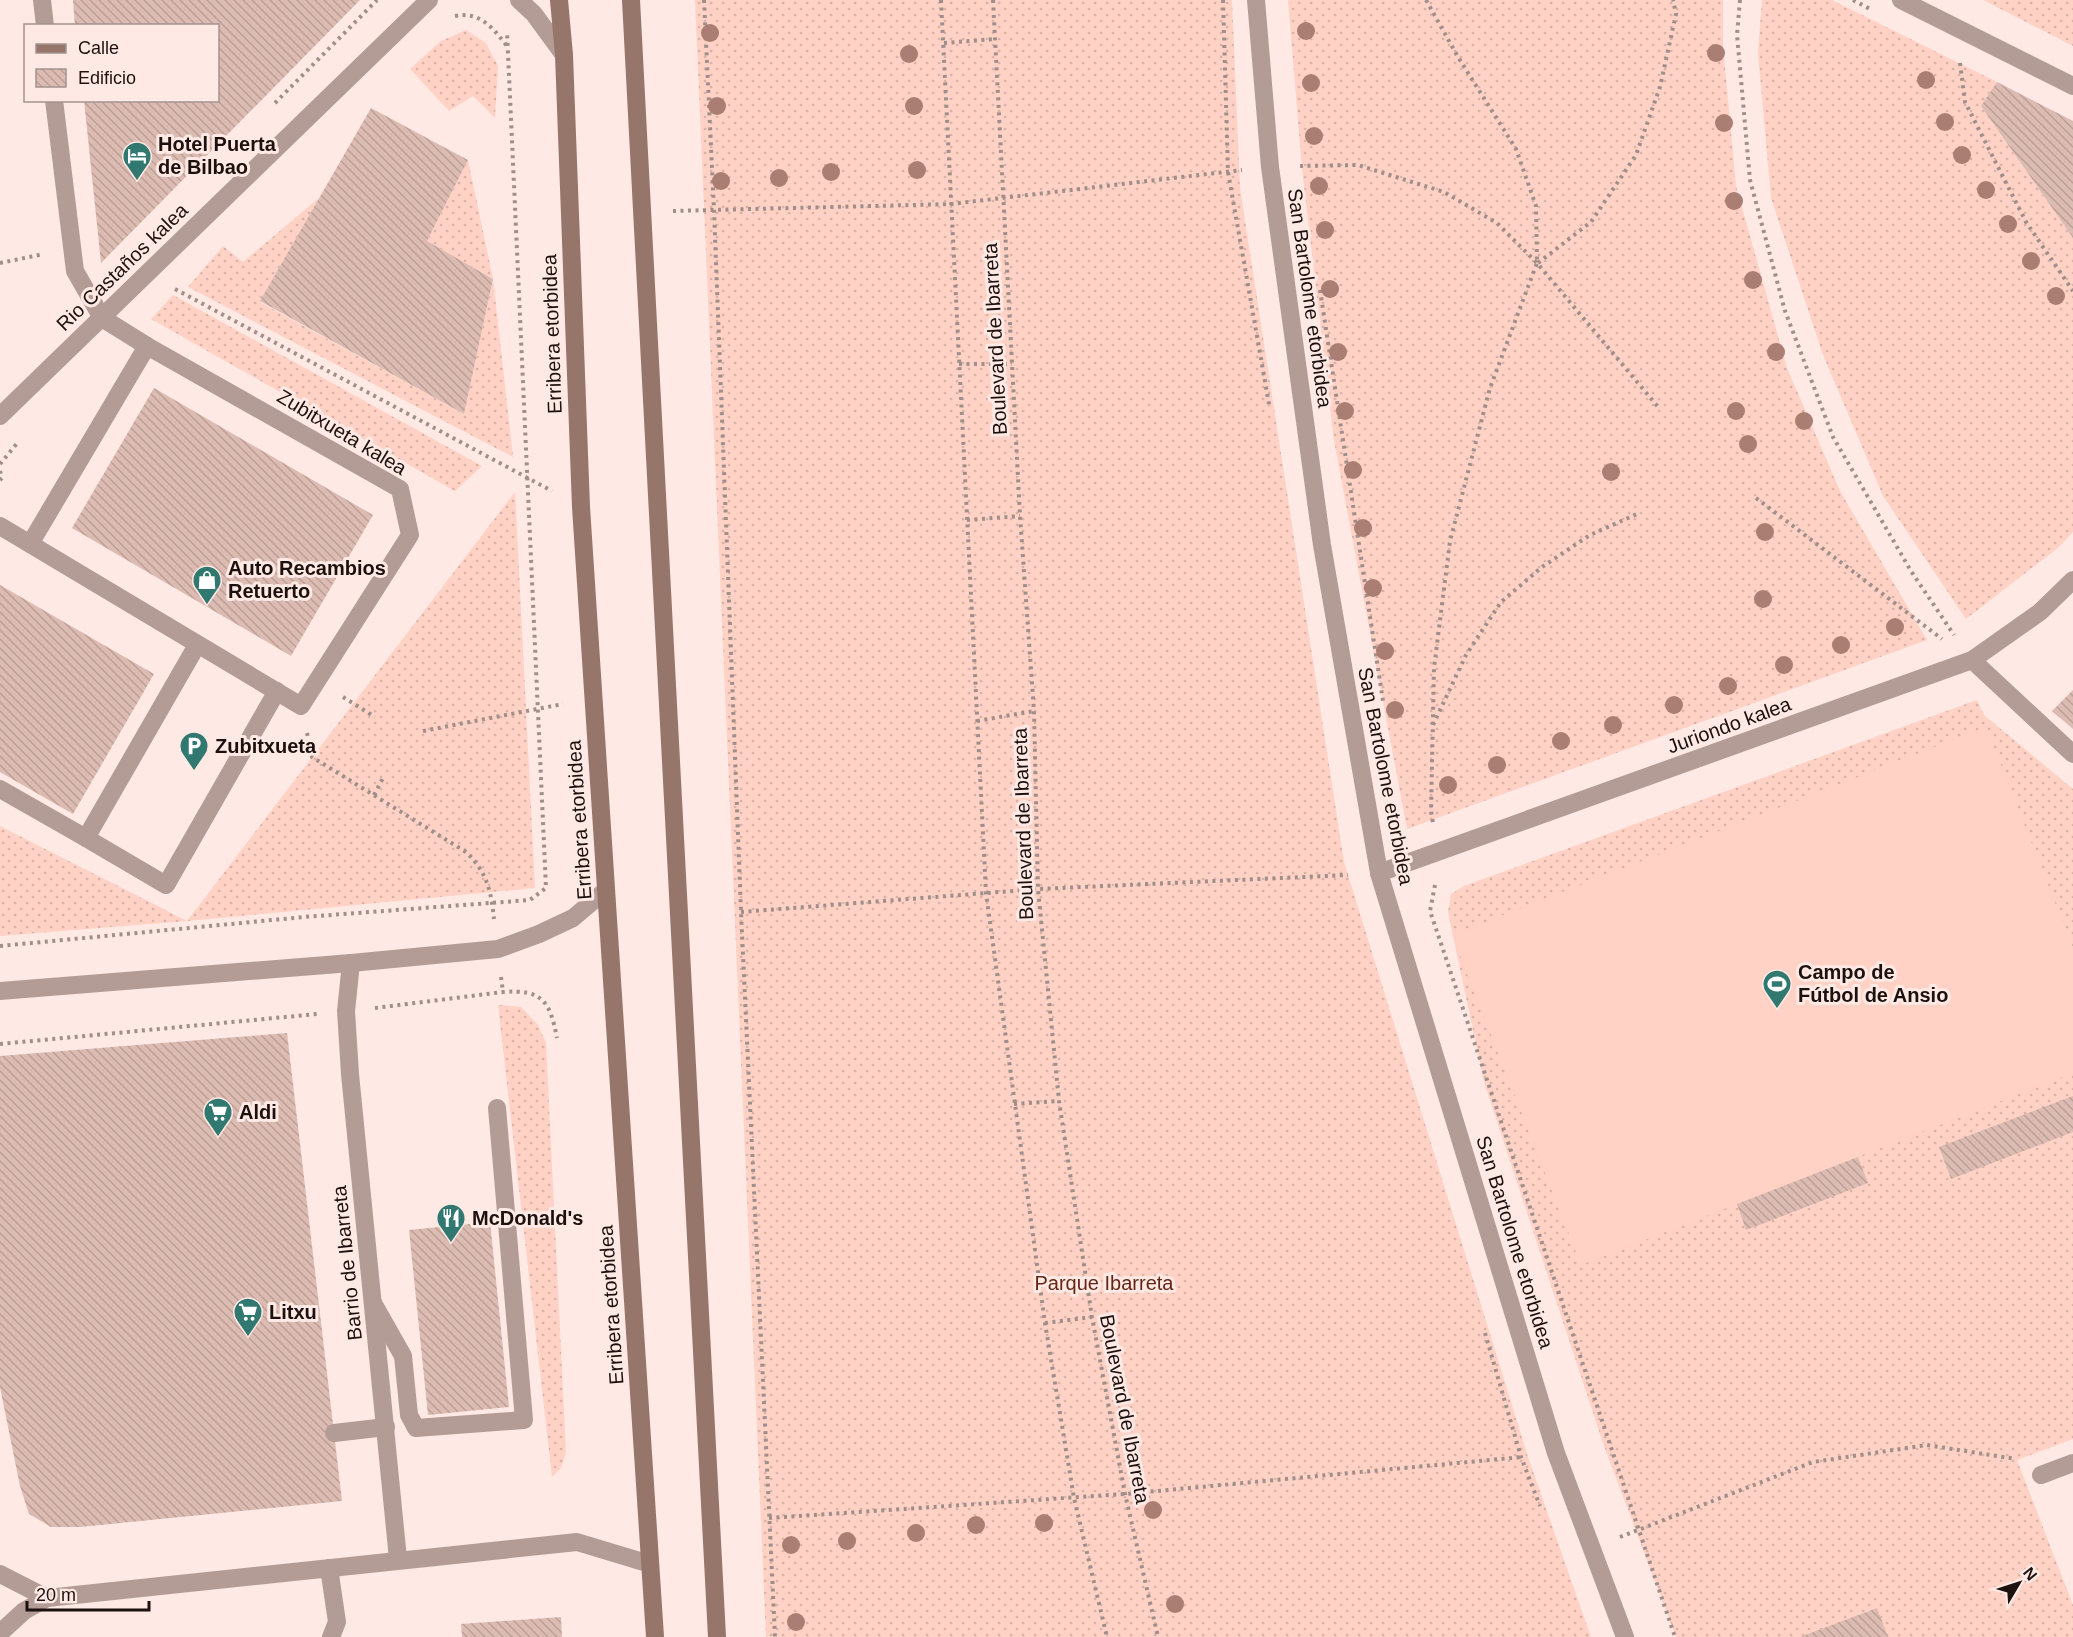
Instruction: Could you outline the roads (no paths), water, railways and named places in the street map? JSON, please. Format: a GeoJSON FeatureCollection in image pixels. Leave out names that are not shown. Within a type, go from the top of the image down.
{"type":"FeatureCollection","features":[{"type":"Feature","properties":{"kind":"main road","name":"Erribera etorbidea"},"geometry":{"type":"LineString","coordinates":[[559,0],[564,55],[581,507],[655,1637]]}},
{"type":"Feature","properties":{"kind":"main road"},"geometry":{"type":"LineString","coordinates":[[631,0],[717,1637]]}},
{"type":"Feature","properties":{"kind":"street"},"geometry":{"type":"LineString","coordinates":[[42,0],[45,24]]}},
{"type":"Feature","properties":{"kind":"street","name":"Rio Castaños kalea"},"geometry":{"type":"LineString","coordinates":[[0,416],[429,0]]}},
{"type":"Feature","properties":{"kind":"street"},"geometry":{"type":"LineString","coordinates":[[519,0],[534,14],[564,55]]}},
{"type":"Feature","properties":{"kind":"street","name":"San Bartolome etorbidea"},"geometry":{"type":"LineString","coordinates":[[1256,0],[1270,167],[1322,545],[1379,873],[1556,1454],[1625,1637]]}},
{"type":"Feature","properties":{"kind":"street"},"geometry":{"type":"LineString","coordinates":[[1901,0],[2073,86]]}},
{"type":"Feature","properties":{"kind":"street","name":"Zubitxueta kalea"},"geometry":{"type":"LineString","coordinates":[[54,102],[75,271],[102,318],[147,346],[400,489],[410,535],[301,706],[277,691]]}},
{"type":"Feature","properties":{"kind":"street"},"geometry":{"type":"LineString","coordinates":[[30,543],[147,346]]}},
{"type":"Feature","properties":{"kind":"street"},"geometry":{"type":"LineString","coordinates":[[0,525],[277,691],[166,885],[0,789]]}},
{"type":"Feature","properties":{"kind":"street","name":"Juriondo kalea"},"geometry":{"type":"LineString","coordinates":[[1379,873],[1972,660],[2040,612],[2073,580]]}},
{"type":"Feature","properties":{"kind":"street"},"geometry":{"type":"LineString","coordinates":[[86,838],[197,645]]}},
{"type":"Feature","properties":{"kind":"street"},"geometry":{"type":"LineString","coordinates":[[1972,660],[2073,754]]}},
{"type":"Feature","properties":{"kind":"street"},"geometry":{"type":"LineString","coordinates":[[0,991],[498,949],[573,918],[606,891]]}},
{"type":"Feature","properties":{"kind":"street","name":"Barrio de Ibarreta"},"geometry":{"type":"LineString","coordinates":[[351,963],[346,1011],[350,1074],[398,1559]]}},
{"type":"Feature","properties":{"kind":"street"},"geometry":{"type":"LineString","coordinates":[[373,1303],[403,1356],[409,1415],[417,1428],[524,1420],[497,1108]]}},
{"type":"Feature","properties":{"kind":"street"},"geometry":{"type":"LineString","coordinates":[[334,1433],[386,1427]]}},
{"type":"Feature","properties":{"kind":"street"},"geometry":{"type":"LineString","coordinates":[[2041,1475],[2073,1463]]}},
{"type":"Feature","properties":{"kind":"street"},"geometry":{"type":"LineString","coordinates":[[0,1633],[24,1611],[47,1598],[398,1559],[577,1542],[650,1564]]}},
{"type":"Feature","properties":{"kind":"street"},"geometry":{"type":"LineString","coordinates":[[329,1568],[337,1622],[331,1637]]}},
{"type":"Feature","properties":{"kind":"street"},"geometry":{"type":"LineString","coordinates":[[0,1574],[47,1598]]}},
{"type":"Feature","properties":{"kind":"place","name":"Hotel Puerta de Bilbao"},"geometry":{"type":"Point","coordinates":[137,182]}},
{"type":"Feature","properties":{"kind":"place","name":"Auto Recambios Retuerto"},"geometry":{"type":"Point","coordinates":[207,606]}},
{"type":"Feature","properties":{"kind":"place","name":"Zubitxueta"},"geometry":{"type":"Point","coordinates":[194,772]}},
{"type":"Feature","properties":{"kind":"place","name":"Campo de Fútbol de Ansio"},"geometry":{"type":"Point","coordinates":[1777,1010]}},
{"type":"Feature","properties":{"kind":"place","name":"Aldi"},"geometry":{"type":"Point","coordinates":[218,1138]}},
{"type":"Feature","properties":{"kind":"place","name":"McDonald's"},"geometry":{"type":"Point","coordinates":[451,1244]}},
{"type":"Feature","properties":{"kind":"place","name":"Litxu"},"geometry":{"type":"Point","coordinates":[248,1338]}},
{"type":"Feature","properties":{"kind":"park label","name":"Parque Ibarreta"},"geometry":{"type":"Point","coordinates":[1104,1283]}}]}
